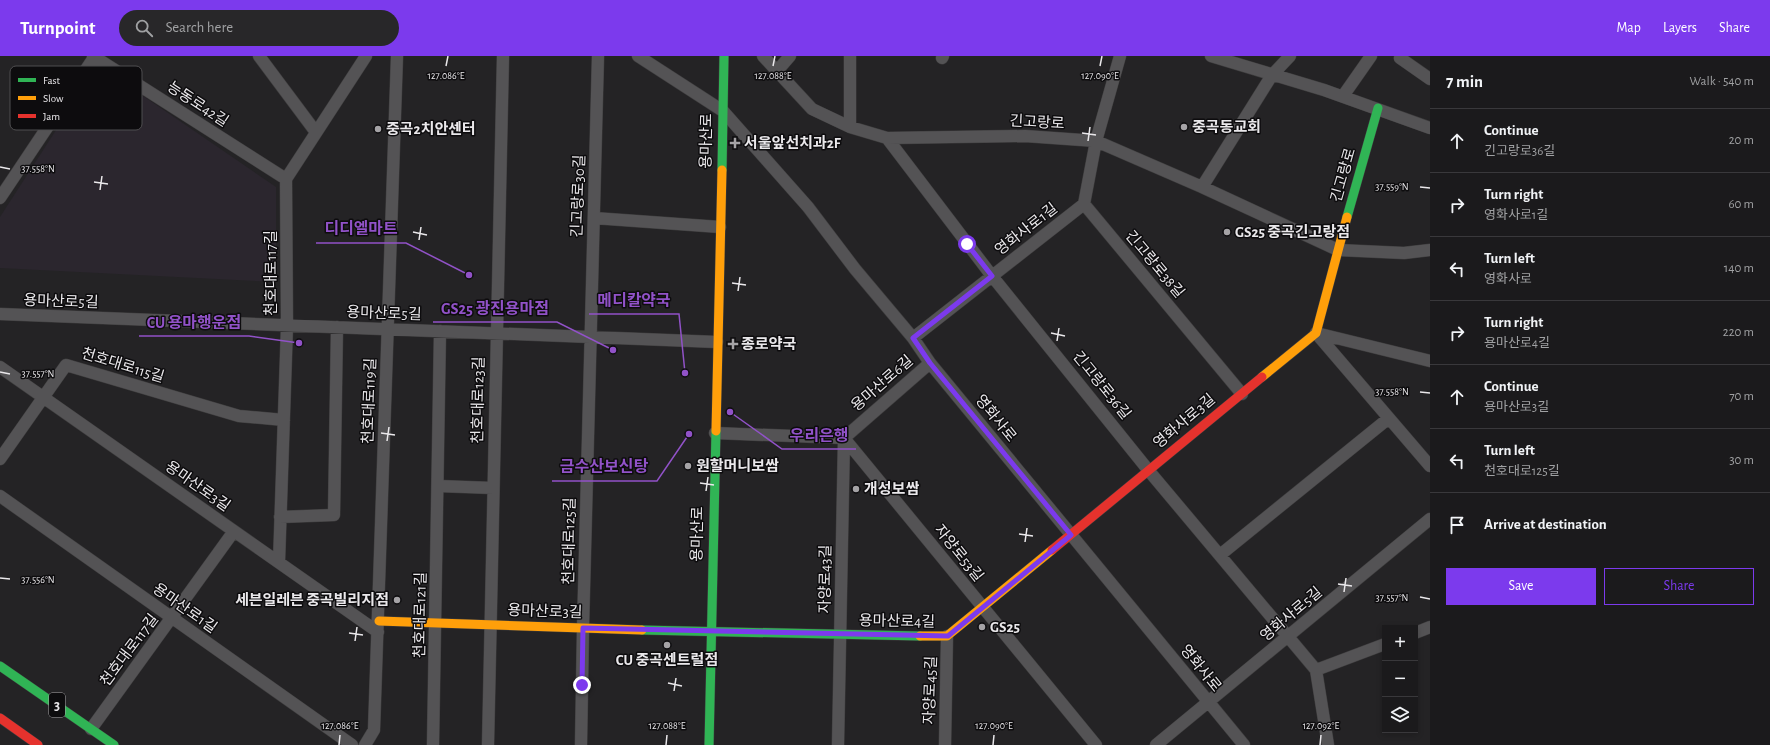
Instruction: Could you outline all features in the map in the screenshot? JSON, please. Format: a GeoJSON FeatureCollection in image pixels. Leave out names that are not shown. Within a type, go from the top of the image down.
{"type":"FeatureCollection","features":[{"type":"Feature","properties":{"kind":"street"},"geometry":{"type":"LineString","coordinates":[[87,66],[94,56]]}},
{"type":"Feature","properties":{"kind":"street","name":"능동로42길"},"geometry":{"type":"LineString","coordinates":[[94,56],[110,66]]}},
{"type":"Feature","properties":{"kind":"street"},"geometry":{"type":"LineString","coordinates":[[259,56],[315,132]]}},
{"type":"Feature","properties":{"kind":"street"},"geometry":{"type":"LineString","coordinates":[[286,179],[315,132],[366,56]]}},
{"type":"Feature","properties":{"kind":"street","name":"천호대로119길"},"geometry":{"type":"LineString","coordinates":[[365,745],[374,730],[397,56]]}},
{"type":"Feature","properties":{"kind":"street","name":"천호대로123길"},"geometry":{"type":"LineString","coordinates":[[488,745],[503,56]]}},
{"type":"Feature","properties":{"kind":"street","name":"긴고랑로30길"},"geometry":{"type":"LineString","coordinates":[[590,337],[598,56]]}},
{"type":"Feature","properties":{"kind":"street","name":"영화사로"},"geometry":{"type":"LineString","coordinates":[[638,56],[723,111],[808,207],[855,269],[913,338],[930,363],[1244,745]]}},
{"type":"Feature","properties":{"kind":"street","name":"용마산로"},"geometry":{"type":"LineString","coordinates":[[709,745],[710,632],[724,56]]}},
{"type":"Feature","properties":{"kind":"street","name":"긴고랑로"},"geometry":{"type":"LineString","coordinates":[[762,56],[812,109],[850,127],[887,138],[1025,136],[1096,141],[1202,187],[1338,250],[1404,253],[1430,250]]}},
{"type":"Feature","properties":{"kind":"street"},"geometry":{"type":"LineString","coordinates":[[777,71],[790,56]]}},
{"type":"Feature","properties":{"kind":"street"},"geometry":{"type":"LineString","coordinates":[[850,56],[850,127]]}},
{"type":"Feature","properties":{"kind":"street"},"geometry":{"type":"LineString","coordinates":[[1084,204],[1096,141],[1120,56]]}},
{"type":"Feature","properties":{"kind":"street"},"geometry":{"type":"LineString","coordinates":[[1211,56],[1343,96],[1430,128]]}},
{"type":"Feature","properties":{"kind":"street"},"geometry":{"type":"LineString","coordinates":[[1202,187],[1272,74],[1290,56]]}},
{"type":"Feature","properties":{"kind":"street"},"geometry":{"type":"LineString","coordinates":[[1343,96],[1371,56]]}},
{"type":"Feature","properties":{"kind":"street"},"geometry":{"type":"LineString","coordinates":[[1401,57],[1430,79]]}},
{"type":"Feature","properties":{"kind":"street","name":"능동로42길"},"geometry":{"type":"LineString","coordinates":[[142,87],[286,179]]}},
{"type":"Feature","properties":{"kind":"street","name":"긴고랑로"},"geometry":{"type":"LineString","coordinates":[[1338,250],[1378,108]]}},
{"type":"Feature","properties":{"kind":"street"},"geometry":{"type":"LineString","coordinates":[[0,198],[45,130]]}},
{"type":"Feature","properties":{"kind":"street","name":"긴고랑로36길"},"geometry":{"type":"LineString","coordinates":[[887,138],[992,276],[1149,470],[1316,670]]}},
{"type":"Feature","properties":{"kind":"street","name":"천호대로117길"},"geometry":{"type":"LineString","coordinates":[[279,562],[287,326],[286,179]]}},
{"type":"Feature","properties":{"kind":"street","name":"영화사로1길"},"geometry":{"type":"LineString","coordinates":[[913,338],[1084,204]]}},
{"type":"Feature","properties":{"kind":"street","name":"긴고랑로38길"},"geometry":{"type":"LineString","coordinates":[[1084,204],[1242,394]]}},
{"type":"Feature","properties":{"kind":"street"},"geometry":{"type":"LineString","coordinates":[[594,218],[720,227]]}},
{"type":"Feature","properties":{"kind":"street"},"geometry":{"type":"LineString","coordinates":[[1316,333],[1338,250]]}},
{"type":"Feature","properties":{"kind":"street","name":"용마산로5길"},"geometry":{"type":"LineString","coordinates":[[0,314],[717,342]]}},
{"type":"Feature","properties":{"kind":"street","name":"용마산로5길"},"geometry":{"type":"LineString","coordinates":[[280,517],[334,516],[337,327]]}},
{"type":"Feature","properties":{"kind":"street","name":"천호대로121길"},"geometry":{"type":"LineString","coordinates":[[433,745],[440,331]]}},
{"type":"Feature","properties":{"kind":"street"},"geometry":{"type":"LineString","coordinates":[[1316,333],[1430,360]]}},
{"type":"Feature","properties":{"kind":"street"},"geometry":{"type":"LineString","coordinates":[[1316,333],[1430,466]]}},
{"type":"Feature","properties":{"kind":"street","name":"영화사로3길"},"geometry":{"type":"LineString","coordinates":[[1071,535],[1316,333]]}},
{"type":"Feature","properties":{"kind":"street","name":"천호대로125길"},"geometry":{"type":"LineString","coordinates":[[581,745],[590,337]]}},
{"type":"Feature","properties":{"kind":"street","name":"용마산로6길"},"geometry":{"type":"LineString","coordinates":[[844,438],[930,363]]}},
{"type":"Feature","properties":{"kind":"street","name":"천호대로115길"},"geometry":{"type":"LineString","coordinates":[[0,459],[66,365],[239,416],[284,420]]}},
{"type":"Feature","properties":{"kind":"street","name":"용마산로3길"},"geometry":{"type":"LineString","coordinates":[[0,367],[279,562],[378,627],[436,623],[710,632]]}},
{"type":"Feature","properties":{"kind":"street"},"geometry":{"type":"LineString","coordinates":[[1220,556],[1389,418]]}},
{"type":"Feature","properties":{"kind":"street"},"geometry":{"type":"LineString","coordinates":[[715,433],[844,438]]}},
{"type":"Feature","properties":{"kind":"street","name":"자양로53길"},"geometry":{"type":"LineString","coordinates":[[844,438],[1096,745]]}},
{"type":"Feature","properties":{"kind":"street","name":"자양로43길"},"geometry":{"type":"LineString","coordinates":[[838,745],[844,438]]}},
{"type":"Feature","properties":{"kind":"street"},"geometry":{"type":"LineString","coordinates":[[438,486],[493,488]]}},
{"type":"Feature","properties":{"kind":"street","name":"용마산로1길"},"geometry":{"type":"LineString","coordinates":[[0,496],[352,745]]}},
{"type":"Feature","properties":{"kind":"street","name":"영화사로5길"},"geometry":{"type":"LineString","coordinates":[[1156,745],[1209,703],[1430,519]]}},
{"type":"Feature","properties":{"kind":"street","name":"천호대로117길"},"geometry":{"type":"LineString","coordinates":[[91,729],[172,619],[234,531]]}},
{"type":"Feature","properties":{"kind":"street","name":"용마산로4길"},"geometry":{"type":"LineString","coordinates":[[710,632],[948,636],[1071,535]]}},
{"type":"Feature","properties":{"kind":"street"},"geometry":{"type":"LineString","coordinates":[[1418,632],[1430,627]]}},
{"type":"Feature","properties":{"kind":"street","name":"자양로45길"},"geometry":{"type":"LineString","coordinates":[[944,745],[948,636]]}},
{"type":"Feature","properties":{"kind":"street"},"geometry":{"type":"LineString","coordinates":[[1328,745],[1316,670],[1382,645]]}},
{"type":"Feature","properties":{"kind":"street","name":"3"},"geometry":{"type":"LineString","coordinates":[[0,666],[114,745]]}},
{"type":"Feature","properties":{"kind":"street"},"geometry":{"type":"LineString","coordinates":[[0,718],[38,745]]}},
{"type":"Feature","properties":{"kind":"shaded area"},"geometry":{"type":"Polygon","coordinates":[[[142,95],[276,187],[276,282],[0,268],[0,217],[56,130],[142,130],[142,95]]]}},
{"type":"Feature","properties":{"kind":"traffic: fast"},"geometry":{"type":"LineString","coordinates":[[722,170],[724,56]]}},
{"type":"Feature","properties":{"kind":"traffic: fast"},"geometry":{"type":"LineString","coordinates":[[1347,217],[1378,108]]}},
{"type":"Feature","properties":{"kind":"traffic: fast"},"geometry":{"type":"LineString","coordinates":[[709,745],[716,431]]}},
{"type":"Feature","properties":{"kind":"traffic: fast"},"geometry":{"type":"LineString","coordinates":[[642,630],[920,636]]}},
{"type":"Feature","properties":{"kind":"traffic: fast"},"geometry":{"type":"LineString","coordinates":[[0,666],[114,745]]}},
{"type":"Feature","properties":{"kind":"traffic: slow"},"geometry":{"type":"LineString","coordinates":[[716,431],[722,170]]}},
{"type":"Feature","properties":{"kind":"traffic: slow"},"geometry":{"type":"LineString","coordinates":[[1262,377],[1316,333],[1347,217]]}},
{"type":"Feature","properties":{"kind":"traffic: slow"},"geometry":{"type":"LineString","coordinates":[[920,636],[947,636],[1052,550]]}},
{"type":"Feature","properties":{"kind":"traffic: slow"},"geometry":{"type":"LineString","coordinates":[[379,621],[642,630]]}},
{"type":"Feature","properties":{"kind":"traffic: jam"},"geometry":{"type":"LineString","coordinates":[[1052,550],[1262,377]]}},
{"type":"Feature","properties":{"kind":"traffic: jam"},"geometry":{"type":"LineString","coordinates":[[0,718],[38,745]]}},
{"type":"Feature","properties":{"kind":"place","name":"중곡동교회"},"geometry":{"type":"Point","coordinates":[1184,127]}},
{"type":"Feature","properties":{"kind":"place","name":"중곡2치안센터"},"geometry":{"type":"Point","coordinates":[378,129]}},
{"type":"Feature","properties":{"kind":"place","name":"서울앞선치과2F"},"geometry":{"type":"Point","coordinates":[735,143]}},
{"type":"Feature","properties":{"kind":"place","name":"GS25 중곡긴고랑점"},"geometry":{"type":"Point","coordinates":[1227,232]}},
{"type":"Feature","properties":{"kind":"place","name":"디디엘마트"},"geometry":{"type":"Point","coordinates":[469,275]}},
{"type":"Feature","properties":{"kind":"place","name":"CU 용마행운점"},"geometry":{"type":"Point","coordinates":[299,343]}},
{"type":"Feature","properties":{"kind":"place","name":"종로약국"},"geometry":{"type":"Point","coordinates":[733,344]}},
{"type":"Feature","properties":{"kind":"place","name":"GS25 광진용마점"},"geometry":{"type":"Point","coordinates":[613,350]}},
{"type":"Feature","properties":{"kind":"place","name":"메디칼약국"},"geometry":{"type":"Point","coordinates":[685,373]}},
{"type":"Feature","properties":{"kind":"place","name":"우리은행"},"geometry":{"type":"Point","coordinates":[730,412]}},
{"type":"Feature","properties":{"kind":"place","name":"금수산보신탕"},"geometry":{"type":"Point","coordinates":[689,434]}},
{"type":"Feature","properties":{"kind":"place","name":"원할머니보쌈"},"geometry":{"type":"Point","coordinates":[688,466]}},
{"type":"Feature","properties":{"kind":"place","name":"개성보쌈"},"geometry":{"type":"Point","coordinates":[856,489]}},
{"type":"Feature","properties":{"kind":"place","name":"세븐일레븐 중곡빌리지점"},"geometry":{"type":"Point","coordinates":[397,600]}},
{"type":"Feature","properties":{"kind":"place","name":"GS25"},"geometry":{"type":"Point","coordinates":[982,627]}},
{"type":"Feature","properties":{"kind":"place","name":"CU 중곡센트럴점"},"geometry":{"type":"Point","coordinates":[667,645]}},
{"type":"Feature","properties":{"kind":"route"},"geometry":{"type":"LineString","coordinates":[[582,685],[583,628],[710,632],[948,636],[1071,535],[930,363],[913,338],[992,276],[967,244]]}}]}
